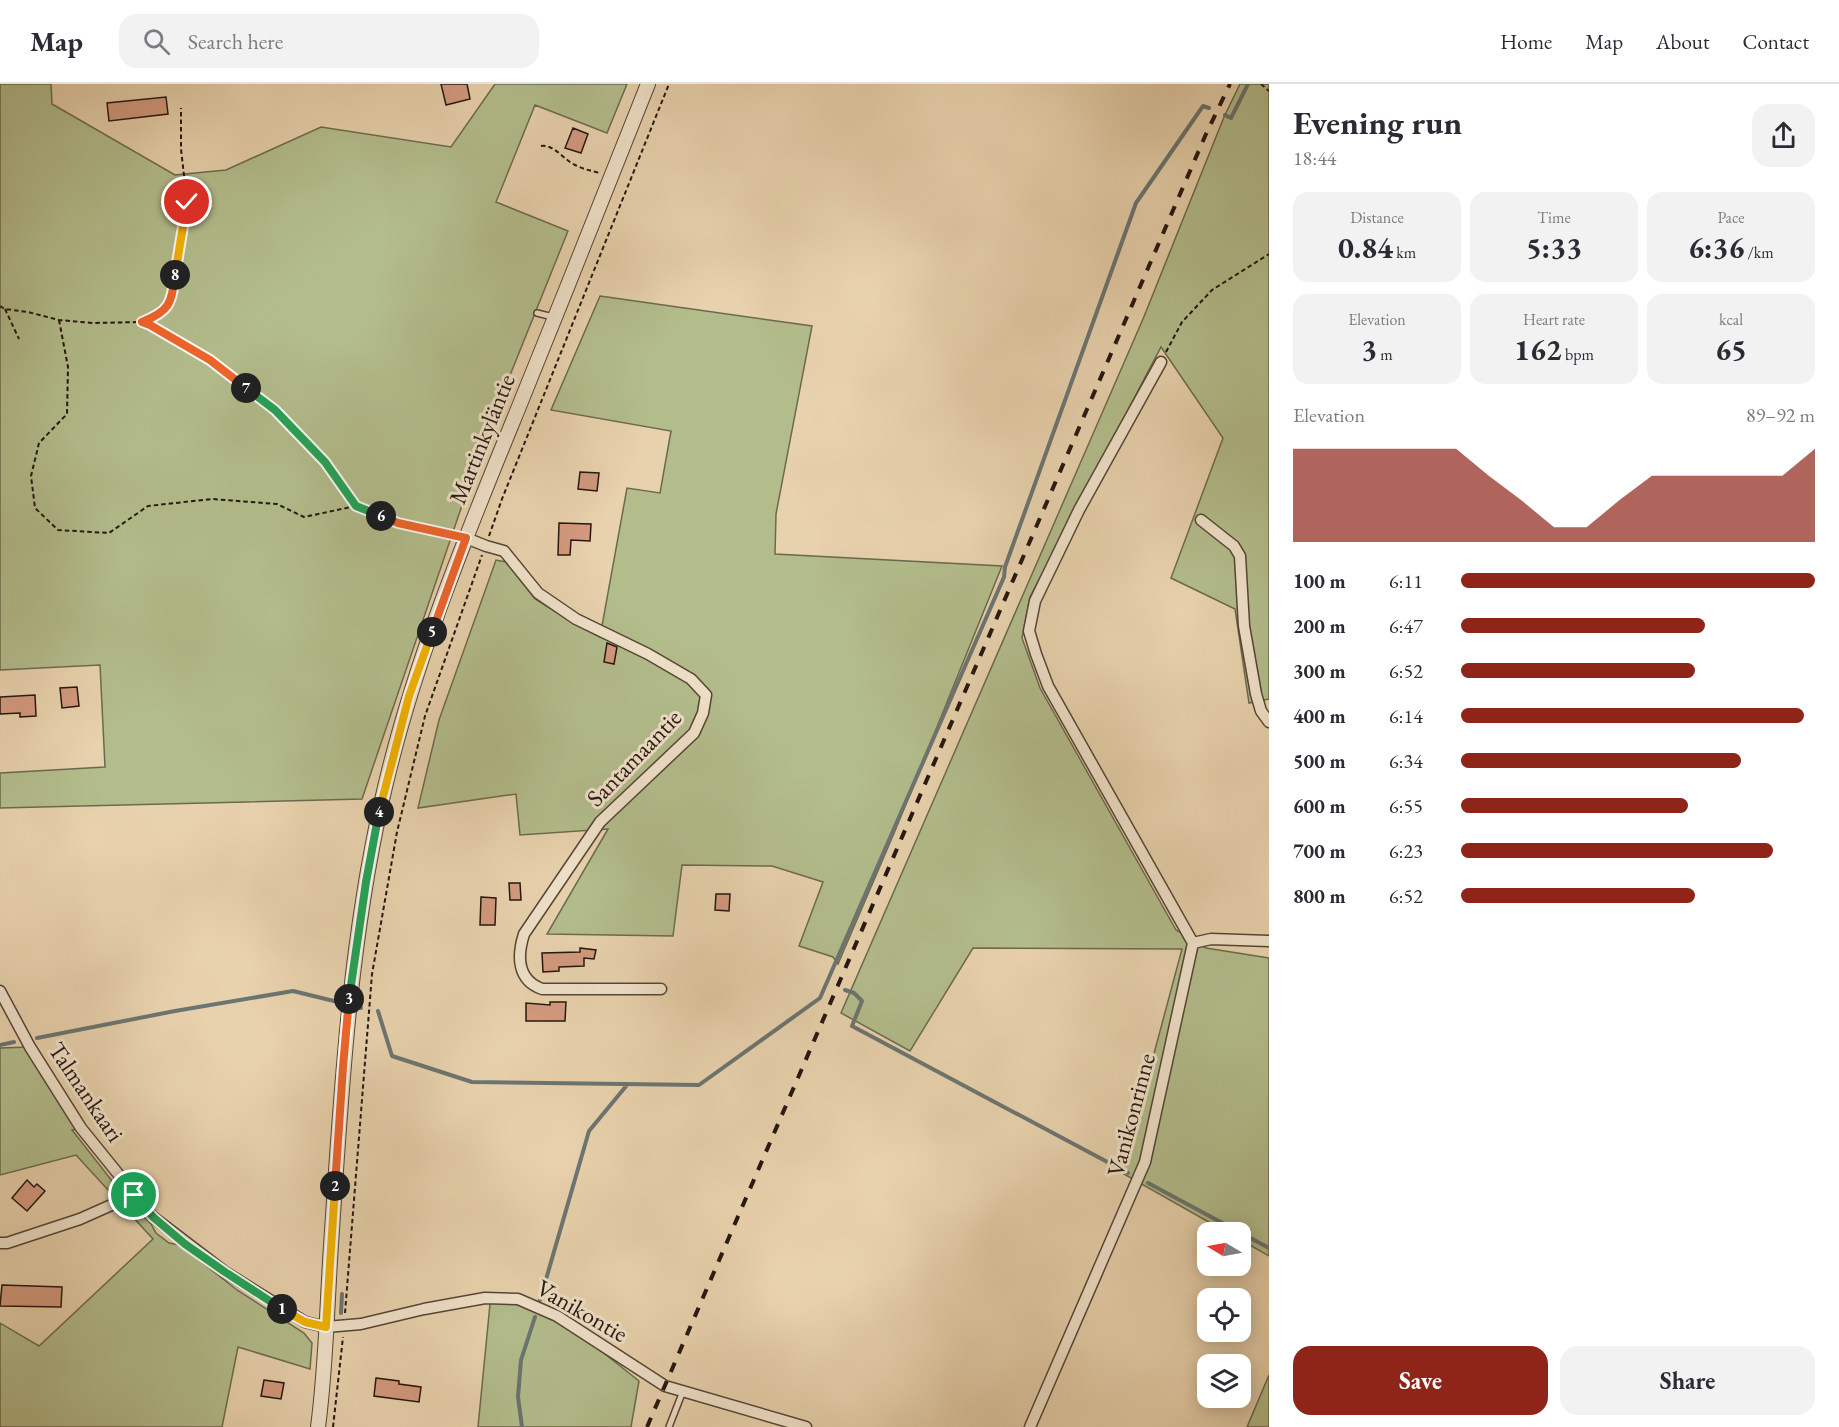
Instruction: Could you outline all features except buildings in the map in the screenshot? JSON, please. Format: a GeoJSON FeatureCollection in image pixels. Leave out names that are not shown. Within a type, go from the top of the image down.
{"type":"FeatureCollection","features":[{"type":"Feature","properties":{"kind":"street","name":"Martinkyläntie"},"geometry":{"type":"LineString","coordinates":[[318,1427],[343,1067],[352,973],[382,799],[409,696],[466,538],[648,84]]}},
{"type":"Feature","properties":{"kind":"street"},"geometry":{"type":"LineString","coordinates":[[1161,362],[1079,510],[1035,601],[1029,631],[1048,686],[1193,943],[1211,939],[1269,941]]}},
{"type":"Feature","properties":{"kind":"street"},"geometry":{"type":"LineString","coordinates":[[1201,520],[1234,546],[1240,556],[1244,626],[1256,694],[1261,711],[1269,722]]}},
{"type":"Feature","properties":{"kind":"street","name":"Santamaantie"},"geometry":{"type":"LineString","coordinates":[[466,538],[504,551],[538,593],[576,619],[648,654],[691,679],[706,695],[703,712],[694,733],[600,822],[524,934],[519,951],[524,975],[532,986],[542,989],[662,989]]}},
{"type":"Feature","properties":{"kind":"street","name":"Vanikonrinne"},"geometry":{"type":"LineString","coordinates":[[1030,1427],[1145,1162],[1193,943]]}},
{"type":"Feature","properties":{"kind":"street","name":"Talmankaari"},"geometry":{"type":"LineString","coordinates":[[0,991],[30,1047],[81,1128],[153,1217],[225,1272],[291,1315],[305,1322],[326,1327]]}},
{"type":"Feature","properties":{"kind":"street"},"geometry":{"type":"LineString","coordinates":[[2,1245],[80,1219],[134,1195]]}},
{"type":"Feature","properties":{"kind":"street","name":"Vanikontie"},"geometry":{"type":"LineString","coordinates":[[326,1327],[361,1324],[485,1298],[518,1299],[557,1316],[665,1386],[806,1427]]}},
{"type":"Feature","properties":{"kind":"lane"},"geometry":{"type":"LineString","coordinates":[[537,313],[555,318]]}},
{"type":"Feature","properties":{"kind":"lane"},"geometry":{"type":"LineString","coordinates":[[669,1427],[683,1391]]}},
{"type":"Feature","properties":{"kind":"path"},"geometry":{"type":"LineString","coordinates":[[333,1427],[350,1263],[372,974],[398,832],[425,717],[502,499],[669,84]]}},
{"type":"Feature","properties":{"kind":"path"},"geometry":{"type":"LineString","coordinates":[[1261,84],[1269,91]]}},
{"type":"Feature","properties":{"kind":"path"},"geometry":{"type":"LineString","coordinates":[[0,306],[59,320],[93,323],[142,322],[159,315],[172,300],[187,202],[181,149],[181,108]]}},
{"type":"Feature","properties":{"kind":"path"},"geometry":{"type":"LineString","coordinates":[[541,146],[552,147],[573,165],[611,176]]}},
{"type":"Feature","properties":{"kind":"path"},"geometry":{"type":"LineString","coordinates":[[1161,362],[1182,322],[1212,290],[1269,254]]}},
{"type":"Feature","properties":{"kind":"path"},"geometry":{"type":"LineString","coordinates":[[5,309],[19,339]]}},
{"type":"Feature","properties":{"kind":"path"},"geometry":{"type":"LineString","coordinates":[[59,320],[68,367],[67,414],[39,443],[31,476],[34,508],[58,530],[109,533],[148,506],[212,499],[277,504],[304,517],[356,506]]}},
{"type":"Feature","properties":{"kind":"path"},"geometry":{"type":"LineString","coordinates":[[142,322],[210,360],[275,410],[325,462],[356,506],[398,523],[466,538]]}},
{"type":"Feature","properties":{"kind":"path"},"geometry":{"type":"LineString","coordinates":[[342,1263],[350,1263]]}},
{"type":"Feature","properties":{"kind":"green space"},"geometry":{"type":"Polygon","coordinates":[[[0,84],[51,84],[52,104],[175,175],[226,170],[321,127],[451,147],[495,84],[627,84],[607,133],[535,105],[496,202],[568,231],[486,435],[362,799],[0,808],[0,773],[105,767],[100,665],[0,670],[0,84]]]}},
{"type":"Feature","properties":{"kind":"green space"},"geometry":{"type":"Polygon","coordinates":[[[1240,84],[1269,84],[1269,699],[1249,703],[1235,609],[1171,578],[1223,438],[1161,347],[1030,597],[1022,638],[1040,688],[1176,930],[1206,948],[1269,958],[1269,1256],[1251,1246],[1251,1222],[1209,1222],[1122,1173],[1182,949],[973,948],[910,1051],[841,1013],[1143,319],[1224,117],[1240,84]]]}},
{"type":"Feature","properties":{"kind":"green space"},"geometry":{"type":"Polygon","coordinates":[[[600,296],[812,326],[776,514],[775,554],[1002,566],[895,831],[838,964],[833,957],[799,946],[823,882],[772,866],[682,865],[673,936],[547,934],[608,829],[520,835],[516,794],[418,808],[439,720],[496,560],[506,562],[535,599],[600,637],[627,488],[660,493],[671,431],[551,410],[600,296]]]}},
{"type":"Feature","properties":{"kind":"green space"},"geometry":{"type":"Polygon","coordinates":[[[30,1047],[81,1128],[72,1130],[127,1200],[151,1224],[156,1233],[169,1243],[180,1245],[237,1290],[304,1333],[312,1343],[310,1369],[238,1347],[222,1427],[0,1427],[0,1323],[39,1346],[153,1239],[76,1155],[0,1175],[0,1048],[30,1047]]]}},
{"type":"Feature","properties":{"kind":"green space"},"geometry":{"type":"Polygon","coordinates":[[[485,1298],[518,1299],[557,1316],[639,1381],[631,1427],[478,1427],[490,1304],[485,1298]]]}},
{"type":"Feature","properties":{"kind":"green space"},"geometry":{"type":"Polygon","coordinates":[[[1269,1375],[1269,1427],[1247,1427],[1269,1375]]]}},
{"type":"Feature","properties":{"kind":"waterway"},"geometry":{"type":"LineString","coordinates":[[1225,115],[1231,118],[1248,84]]}},
{"type":"Feature","properties":{"kind":"waterway"},"geometry":{"type":"LineString","coordinates":[[378,1011],[392,1056],[472,1082],[699,1085],[820,998],[1004,577],[1005,567],[1136,203],[1203,106],[1209,108]]}},
{"type":"Feature","properties":{"kind":"waterway"},"geometry":{"type":"LineString","coordinates":[[845,990],[854,993],[862,1001],[852,1026],[1128,1173]]}},
{"type":"Feature","properties":{"kind":"waterway"},"geometry":{"type":"LineString","coordinates":[[37,1038],[293,991],[338,1002]]}},
{"type":"Feature","properties":{"kind":"waterway"},"geometry":{"type":"LineString","coordinates":[[0,1045],[14,1042]]}},
{"type":"Feature","properties":{"kind":"waterway"},"geometry":{"type":"LineString","coordinates":[[540,1300],[589,1131],[627,1085]]}},
{"type":"Feature","properties":{"kind":"waterway"},"geometry":{"type":"LineString","coordinates":[[1148,1183],[1269,1248]]}},
{"type":"Feature","properties":{"kind":"waterway"},"geometry":{"type":"LineString","coordinates":[[341,1313],[342,1294]]}},
{"type":"Feature","properties":{"kind":"waterway"},"geometry":{"type":"LineString","coordinates":[[522,1427],[518,1397],[521,1360],[535,1317]]}},
{"type":"Feature","properties":{"kind":"railway"},"geometry":{"type":"LineString","coordinates":[[647,1427],[1206,134],[1230,84]]}},
{"type":"Feature","properties":{"kind":"route"},"geometry":{"type":"LineString","coordinates":[[134,1195],[153,1217],[185,1244],[225,1272],[297,1318],[326,1327],[343,1067],[352,973],[366,882],[382,799],[409,696],[466,538],[398,523],[356,506],[325,462],[275,410],[210,360],[142,322],[159,315],[172,300],[187,202]]}}]}
